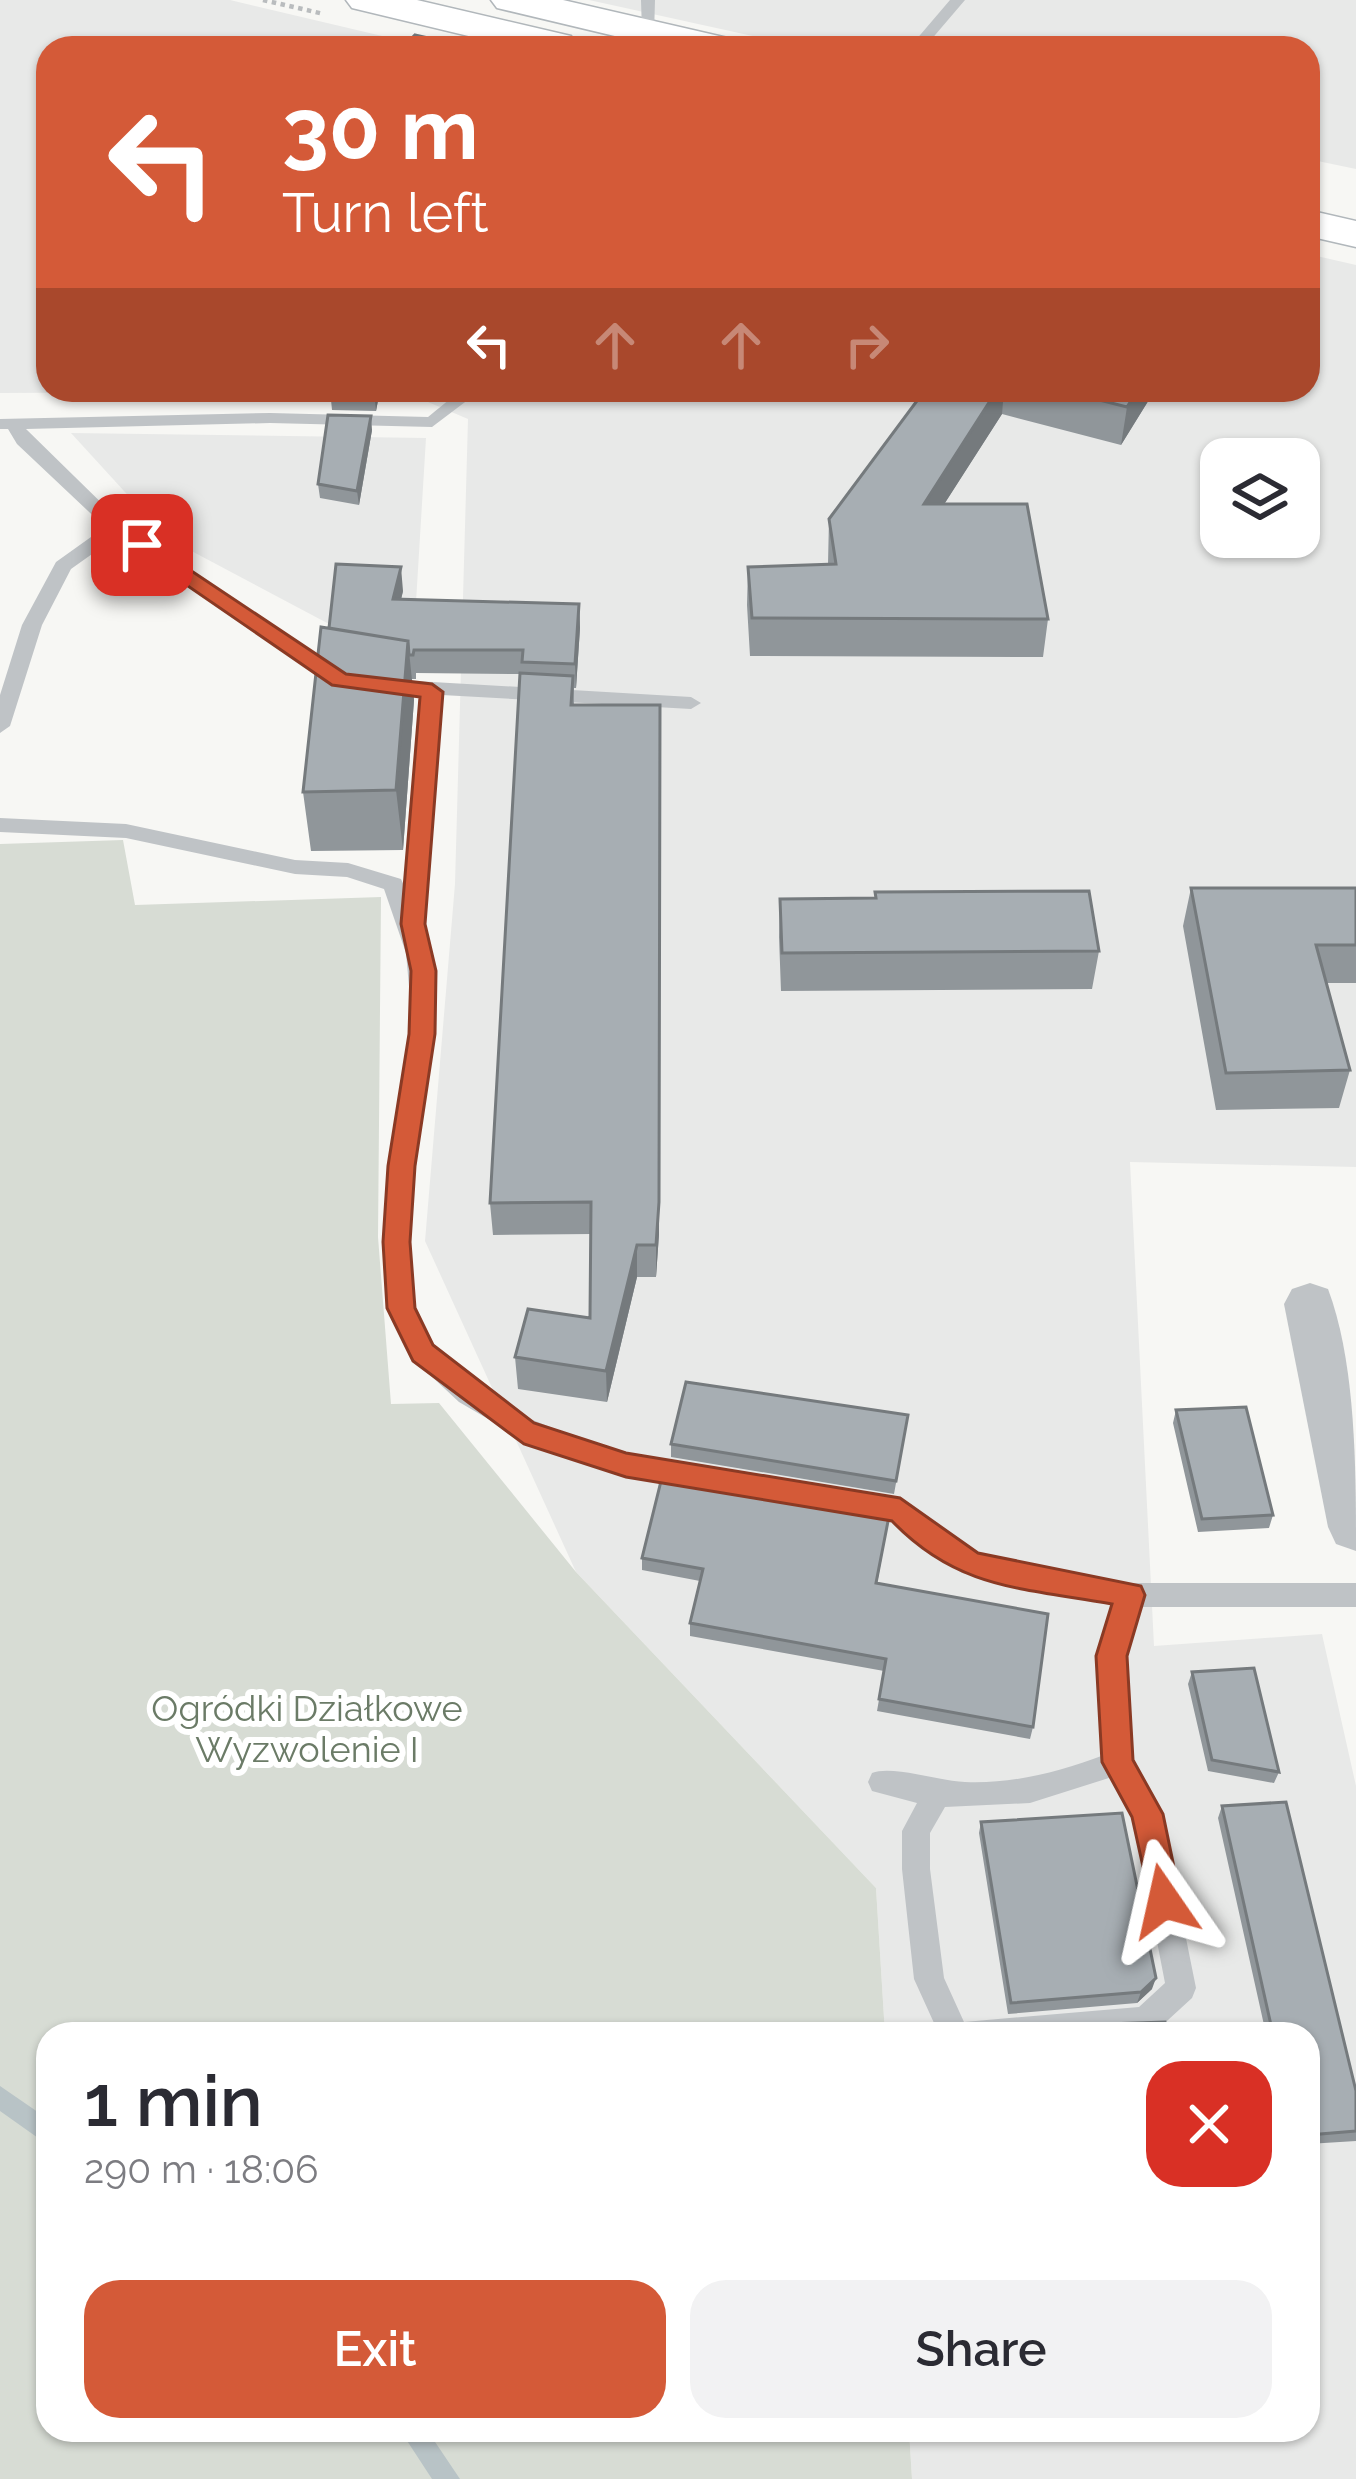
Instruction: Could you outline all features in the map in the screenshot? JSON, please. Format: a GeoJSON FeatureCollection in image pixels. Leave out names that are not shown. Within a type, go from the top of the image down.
{"type":"FeatureCollection","features":[{"type":"Feature","properties":{"kind":"street"},"geometry":{"type":"LineString","coordinates":[[366,0],[520,36]]}},
{"type":"Feature","properties":{"kind":"street"},"geometry":{"type":"LineString","coordinates":[[511,0],[649,16],[692,36]]}},
{"type":"Feature","properties":{"kind":"street"},"geometry":{"type":"LineString","coordinates":[[1320,187],[1356,196]]}},
{"type":"Feature","properties":{"kind":"street"},"geometry":{"type":"LineString","coordinates":[[1320,226],[1356,234]]}},
{"type":"Feature","properties":{"kind":"street"},"geometry":{"type":"LineString","coordinates":[[1310,1304],[1356,1526]]}},
{"type":"Feature","properties":{"kind":"lane"},"geometry":{"type":"LineString","coordinates":[[926,36],[958,0]]}},
{"type":"Feature","properties":{"kind":"lane"},"geometry":{"type":"LineString","coordinates":[[12,430],[270,418],[432,422],[457,402]]}},
{"type":"Feature","properties":{"kind":"lane"},"geometry":{"type":"LineString","coordinates":[[0,446],[12,430]]}},
{"type":"Feature","properties":{"kind":"lane"},"geometry":{"type":"LineString","coordinates":[[12,430],[116,528],[340,680],[432,692],[692,703]]}},
{"type":"Feature","properties":{"kind":"lane"},"geometry":{"type":"LineString","coordinates":[[0,727],[32,625],[63,566],[116,528]]}},
{"type":"Feature","properties":{"kind":"lane"},"geometry":{"type":"LineString","coordinates":[[413,924],[432,692]]}},
{"type":"Feature","properties":{"kind":"lane"},"geometry":{"type":"LineString","coordinates":[[0,825],[126,831],[296,867],[348,870],[392,884],[413,924],[424,971],[422,1034],[402,1166],[397,1242],[401,1308],[423,1353],[524,1432],[626,1465],[900,1510],[924,1534],[971,1565],[1130,1595],[1356,1595]]}},
{"type":"Feature","properties":{"kind":"lane"},"geometry":{"type":"LineString","coordinates":[[1120,2022],[1145,2020],[1181,1988],[1147,1814],[1118,1762],[1111,1656],[1130,1595]]}},
{"type":"Feature","properties":{"kind":"lane"},"geometry":{"type":"LineString","coordinates":[[882,1782],[935,1797],[1003,1796],[1073,1781],[1118,1762]]}},
{"type":"Feature","properties":{"kind":"lane"},"geometry":{"type":"LineString","coordinates":[[935,1797],[916,1831],[916,1869],[929,1979],[949,2022]]}},
{"type":"Feature","properties":{"kind":"shaded area"},"geometry":{"type":"Polygon","coordinates":[[[0,0],[230,0],[382,36],[36,36],[36,393],[0,393],[0,0]]]}},
{"type":"Feature","properties":{"kind":"shaded area"},"geometry":{"type":"Polygon","coordinates":[[[589,0],[1356,0],[1356,169],[1320,162],[1320,36],[752,36],[589,0]]]}},
{"type":"Feature","properties":{"kind":"shaded area"},"geometry":{"type":"Polygon","coordinates":[[[1320,257],[1356,265],[1356,1167],[1130,1162],[1154,1646],[1322,1634],[1356,1786],[1356,2479],[912,2479],[910,2442],[1320,2442],[1320,2022],[884,2022],[876,1888],[576,1572],[425,1241],[455,884],[468,419],[428,402],[1320,402],[1320,257]]]}},
{"type":"Feature","properties":{"kind":"shaded area"},"geometry":{"type":"Polygon","coordinates":[[[71,433],[426,438],[412,668],[167,538],[71,433]]]}},
{"type":"Feature","properties":{"kind":"green space","name":"Ogródki Działkowe Wyzwolenie I"},"geometry":{"type":"Polygon","coordinates":[[[123,840],[135,905],[381,897],[378,1237],[391,1404],[439,1403],[576,1572],[876,1888],[884,2022],[36,2022],[36,2442],[910,2442],[912,2479],[0,2479],[0,844],[123,840]]]}},
{"type":"Feature","properties":{"kind":"building"},"geometry":{"type":"Polygon","coordinates":[[[916,402],[989,402],[924,504],[1027,504],[1048,619],[752,618],[748,567],[836,564],[829,519],[916,402]]]}},
{"type":"Feature","properties":{"kind":"building"},"geometry":{"type":"Polygon","coordinates":[[[328,415],[371,416],[357,491],[318,484],[328,415]]]}},
{"type":"Feature","properties":{"kind":"building"},"geometry":{"type":"Polygon","coordinates":[[[336,564],[401,567],[393,599],[579,604],[575,664],[522,662],[523,650],[414,650],[409,655],[408,641],[329,628],[336,564]]]}},
{"type":"Feature","properties":{"kind":"building"},"geometry":{"type":"Polygon","coordinates":[[[321,627],[408,641],[396,790],[303,792],[321,627]]]}},
{"type":"Feature","properties":{"kind":"building"},"geometry":{"type":"Polygon","coordinates":[[[520,673],[573,676],[571,705],[660,705],[656,1245],[637,1245],[606,1371],[515,1357],[528,1309],[590,1318],[591,1202],[490,1203],[520,673]]]}},
{"type":"Feature","properties":{"kind":"building"},"geometry":{"type":"Polygon","coordinates":[[[1191,888],[1356,888],[1356,945],[1316,945],[1350,1070],[1226,1073],[1191,888]]]}},
{"type":"Feature","properties":{"kind":"building"},"geometry":{"type":"Polygon","coordinates":[[[1089,891],[1099,951],[782,953],[780,899],[876,898],[875,892],[1089,891]]]}},
{"type":"Feature","properties":{"kind":"building"},"geometry":{"type":"Polygon","coordinates":[[[686,1382],[908,1415],[896,1481],[671,1444],[686,1382]]]}},
{"type":"Feature","properties":{"kind":"building"},"geometry":{"type":"Polygon","coordinates":[[[1246,1407],[1273,1515],[1202,1519],[1176,1410],[1246,1407]]]}},
{"type":"Feature","properties":{"kind":"building"},"geometry":{"type":"Polygon","coordinates":[[[663,1473],[712,1485],[890,1511],[876,1583],[1048,1614],[1033,1727],[879,1699],[886,1659],[690,1623],[703,1569],[642,1558],[663,1473]]]}},
{"type":"Feature","properties":{"kind":"building"},"geometry":{"type":"Polygon","coordinates":[[[1254,1668],[1279,1772],[1212,1760],[1192,1672],[1254,1668]]]}},
{"type":"Feature","properties":{"kind":"building"},"geometry":{"type":"Polygon","coordinates":[[[1286,1802],[1356,2091],[1356,2131],[1320,2134],[1320,2022],[1270,2022],[1222,1806],[1286,1802]]]}},
{"type":"Feature","properties":{"kind":"building"},"geometry":{"type":"Polygon","coordinates":[[[1122,1813],[1156,1978],[1141,1992],[1011,2003],[981,1822],[1122,1813]]]}},
{"type":"Feature","properties":{"kind":"waterway"},"geometry":{"type":"LineString","coordinates":[[0,2097],[36,2124]]}},
{"type":"Feature","properties":{"kind":"waterway"},"geometry":{"type":"LineString","coordinates":[[421,2442],[447,2479]]}},
{"type":"Feature","properties":{"kind":"route"},"geometry":{"type":"LineString","coordinates":[[142,545],[340,680],[432,692],[413,924],[424,971],[422,1034],[402,1166],[397,1242],[401,1308],[423,1353],[524,1432],[626,1465],[900,1510],[924,1534],[971,1565],[1130,1595],[1111,1656],[1118,1762],[1147,1814],[1164,1901]]}}]}
